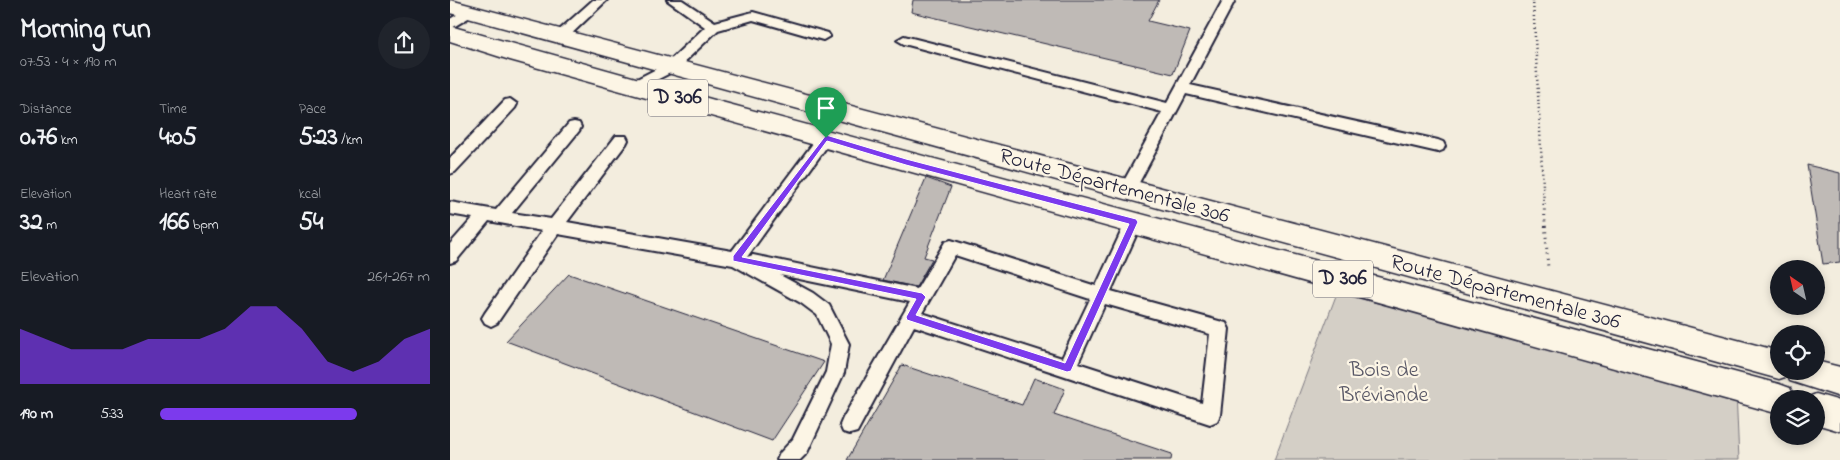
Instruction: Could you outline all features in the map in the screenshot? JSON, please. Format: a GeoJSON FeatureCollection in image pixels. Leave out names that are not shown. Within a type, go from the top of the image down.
{"type":"FeatureCollection","features":[{"type":"Feature","properties":{"kind":"main road","name":"Route Départementale 306"},"geometry":{"type":"LineString","coordinates":[[457,14],[560,37],[1770,364]]}},
{"type":"Feature","properties":{"kind":"main road","name":"D 306"},"geometry":{"type":"LineString","coordinates":[[450,33],[509,52],[826,138]]}},
{"type":"Feature","properties":{"kind":"main road","name":"Route Départementale 306"},"geometry":{"type":"LineString","coordinates":[[826,138],[906,162],[1134,222],[1770,397]]}},
{"type":"Feature","properties":{"kind":"main road"},"geometry":{"type":"LineString","coordinates":[[1825,378],[1840,382]]}},
{"type":"Feature","properties":{"kind":"main road"},"geometry":{"type":"LineString","coordinates":[[1825,412],[1840,416]]}},
{"type":"Feature","properties":{"kind":"lane"},"geometry":{"type":"LineString","coordinates":[[560,37],[601,0]]}},
{"type":"Feature","properties":{"kind":"lane"},"geometry":{"type":"LineString","coordinates":[[673,0],[713,27]]}},
{"type":"Feature","properties":{"kind":"lane"},"geometry":{"type":"LineString","coordinates":[[1126,190],[1228,0]]}},
{"type":"Feature","properties":{"kind":"lane"},"geometry":{"type":"LineString","coordinates":[[636,85],[671,67],[713,27],[753,16],[823,36]]}},
{"type":"Feature","properties":{"kind":"lane"},"geometry":{"type":"LineString","coordinates":[[904,40],[1171,109]]}},
{"type":"Feature","properties":{"kind":"lane"},"geometry":{"type":"LineString","coordinates":[[1182,88],[1438,146]]}},
{"type":"Feature","properties":{"kind":"lane"},"geometry":{"type":"LineString","coordinates":[[450,168],[510,104]]}},
{"type":"Feature","properties":{"kind":"lane"},"geometry":{"type":"LineString","coordinates":[[450,256],[493,215],[574,127]]}},
{"type":"Feature","properties":{"kind":"lane"},"geometry":{"type":"LineString","coordinates":[[736,259],[826,138]]}},
{"type":"Feature","properties":{"kind":"lane"},"geometry":{"type":"LineString","coordinates":[[491,318],[554,227],[620,140]]}},
{"type":"Feature","properties":{"kind":"lane"},"geometry":{"type":"LineString","coordinates":[[450,208],[736,259],[922,297]]}},
{"type":"Feature","properties":{"kind":"lane"},"geometry":{"type":"LineString","coordinates":[[1067,368],[1134,222]]}},
{"type":"Feature","properties":{"kind":"lane"},"geometry":{"type":"LineString","coordinates":[[850,425],[910,317],[951,247],[1100,295],[1220,329],[1210,414],[910,317]]}},
{"type":"Feature","properties":{"kind":"lane"},"geometry":{"type":"LineString","coordinates":[[736,259],[807,298],[823,310],[840,344],[835,374],[800,446],[787,460]]}},
{"type":"Feature","properties":{"kind":"path"},"geometry":{"type":"LineString","coordinates":[[1533,0],[1550,305]]}},
{"type":"Feature","properties":{"kind":"green space","name":"Bois de Bréviande"},"geometry":{"type":"Polygon","coordinates":[[[1337,293],[1736,391],[1739,460],[1274,460],[1337,293]]]}},
{"type":"Feature","properties":{"kind":"building"},"geometry":{"type":"Polygon","coordinates":[[[913,0],[1159,0],[1148,21],[1190,31],[1173,74],[911,12],[913,0]]]}},
{"type":"Feature","properties":{"kind":"building"},"geometry":{"type":"Polygon","coordinates":[[[1807,165],[1840,173],[1840,262],[1825,264],[1825,260],[1822,260],[1807,165]]]}},
{"type":"Feature","properties":{"kind":"building"},"geometry":{"type":"Polygon","coordinates":[[[926,178],[951,187],[924,257],[932,259],[916,287],[883,280],[926,178]]]}},
{"type":"Feature","properties":{"kind":"building"},"geometry":{"type":"Polygon","coordinates":[[[569,274],[824,362],[772,441],[506,341],[569,274]]]}},
{"type":"Feature","properties":{"kind":"building"},"geometry":{"type":"Polygon","coordinates":[[[902,365],[1022,405],[1034,378],[1065,389],[1054,415],[1172,454],[1171,460],[847,460],[902,365]]]}},
{"type":"Feature","properties":{"kind":"route"},"geometry":{"type":"LineString","coordinates":[[826,138],[906,162],[1134,222],[1067,368],[910,317],[922,297],[736,259],[826,138]]}}]}
